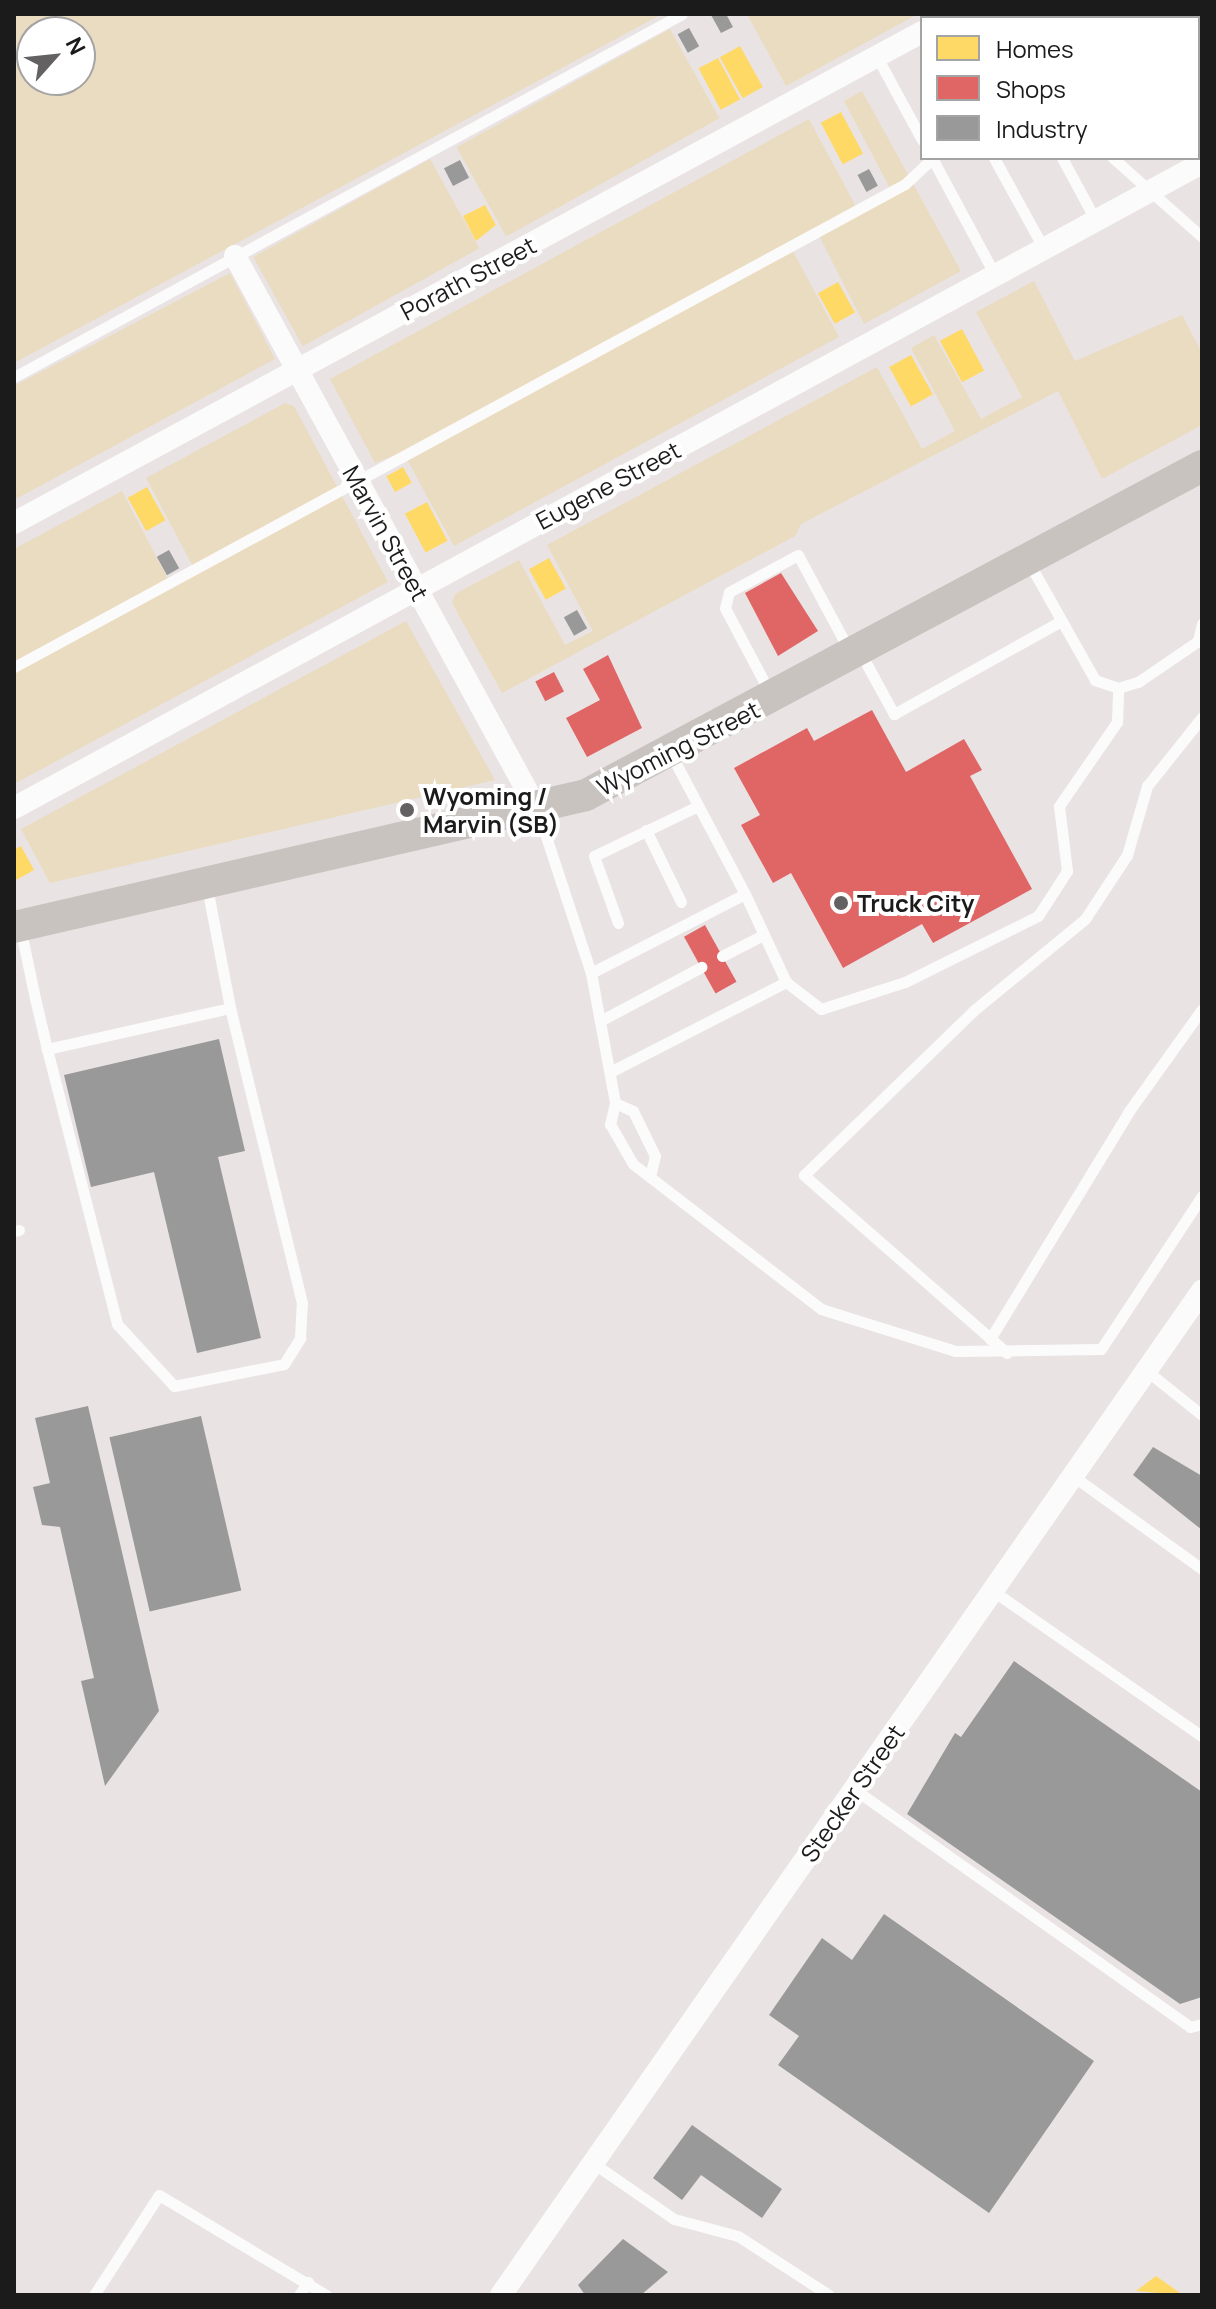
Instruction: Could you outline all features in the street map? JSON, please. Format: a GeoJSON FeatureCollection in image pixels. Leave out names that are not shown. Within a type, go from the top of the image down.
{"type":"FeatureCollection","features":[{"type":"Feature","properties":{"kind":"main road","name":"Wyoming Street"},"geometry":{"type":"LineString","coordinates":[[17,927],[537,809],[614,783],[1202,466]]}},
{"type":"Feature","properties":{"kind":"street","name":"Porath Street"},"geometry":{"type":"LineString","coordinates":[[14,523],[920,33]]}},
{"type":"Feature","properties":{"kind":"street","name":"Eugene Street"},"geometry":{"type":"LineString","coordinates":[[14,808],[1201,165]]}},
{"type":"Feature","properties":{"kind":"street","name":"Marvin Street"},"geometry":{"type":"LineString","coordinates":[[235,256],[537,809]]}},
{"type":"Feature","properties":{"kind":"street","name":"Stecker Street"},"geometry":{"type":"LineString","coordinates":[[501,2295],[1202,1291]]}},
{"type":"Feature","properties":{"kind":"lane"},"geometry":{"type":"LineString","coordinates":[[14,377],[682,14]]}},
{"type":"Feature","properties":{"kind":"lane"},"geometry":{"type":"LineString","coordinates":[[877,57],[920,136]]}},
{"type":"Feature","properties":{"kind":"lane"},"geometry":{"type":"LineString","coordinates":[[14,667],[905,184],[930,160]]}},
{"type":"Feature","properties":{"kind":"lane"},"geometry":{"type":"LineString","coordinates":[[933,160],[995,275]]}},
{"type":"Feature","properties":{"kind":"lane"},"geometry":{"type":"LineString","coordinates":[[995,160],[1044,249]]}},
{"type":"Feature","properties":{"kind":"lane"},"geometry":{"type":"LineString","coordinates":[[1063,160],[1096,221]]}},
{"type":"Feature","properties":{"kind":"lane"},"geometry":{"type":"LineString","coordinates":[[1115,160],[1202,237]]}},
{"type":"Feature","properties":{"kind":"lane"},"geometry":{"type":"LineString","coordinates":[[773,699],[725,608],[729,592],[798,555],[894,714],[1061,621]]}},
{"type":"Feature","properties":{"kind":"lane"},"geometry":{"type":"LineString","coordinates":[[1027,561],[1095,680],[1118,688],[1198,641],[1202,623]]}},
{"type":"Feature","properties":{"kind":"lane"},"geometry":{"type":"LineString","coordinates":[[671,754],[745,894],[786,982],[821,1009],[905,982],[1038,916],[1067,871],[1059,806],[1117,722],[1118,688]]}},
{"type":"Feature","properties":{"kind":"lane"},"geometry":{"type":"LineString","coordinates":[[1007,1354],[804,1175],[973,1011],[1085,919],[1127,855],[1147,786],[1202,717]]}},
{"type":"Feature","properties":{"kind":"lane"},"geometry":{"type":"LineString","coordinates":[[618,923],[594,856],[698,806]]}},
{"type":"Feature","properties":{"kind":"lane"},"geometry":{"type":"LineString","coordinates":[[537,809],[591,973],[615,1103],[610,1124],[633,1164],[821,1309],[955,1351],[1007,1354],[1101,1349],[1202,1196]]}},
{"type":"Feature","properties":{"kind":"lane"},"geometry":{"type":"LineString","coordinates":[[646,830],[681,902]]}},
{"type":"Feature","properties":{"kind":"lane"},"geometry":{"type":"LineString","coordinates":[[17,927],[117,1324],[139,1354],[174,1386],[284,1364],[300,1338],[302,1303],[230,1008],[206,884]]}},
{"type":"Feature","properties":{"kind":"lane"},"geometry":{"type":"LineString","coordinates":[[591,973],[745,894]]}},
{"type":"Feature","properties":{"kind":"lane"},"geometry":{"type":"LineString","coordinates":[[722,956],[763,935]]}},
{"type":"Feature","properties":{"kind":"lane"},"geometry":{"type":"LineString","coordinates":[[600,1021],[701,967]]}},
{"type":"Feature","properties":{"kind":"lane"},"geometry":{"type":"LineString","coordinates":[[610,1072],[786,982]]}},
{"type":"Feature","properties":{"kind":"lane"},"geometry":{"type":"LineString","coordinates":[[47,1049],[230,1008]]}},
{"type":"Feature","properties":{"kind":"lane"},"geometry":{"type":"LineString","coordinates":[[990,1339],[1129,1111],[1202,1009]]}},
{"type":"Feature","properties":{"kind":"lane"},"geometry":{"type":"LineString","coordinates":[[615,1103],[633,1111],[655,1156],[650,1176]]}},
{"type":"Feature","properties":{"kind":"lane"},"geometry":{"type":"LineString","coordinates":[[1147,1371],[1202,1415]]}},
{"type":"Feature","properties":{"kind":"lane"},"geometry":{"type":"LineString","coordinates":[[1073,1476],[1202,1569]]}},
{"type":"Feature","properties":{"kind":"lane"},"geometry":{"type":"LineString","coordinates":[[993,1591],[1202,1736]]}},
{"type":"Feature","properties":{"kind":"lane"},"geometry":{"type":"LineString","coordinates":[[854,1789],[1190,2027],[1202,2024]]}},
{"type":"Feature","properties":{"kind":"lane"},"geometry":{"type":"LineString","coordinates":[[593,2163],[674,2219],[738,2236],[829,2295]]}},
{"type":"Feature","properties":{"kind":"lane"},"geometry":{"type":"LineString","coordinates":[[94,2295],[159,2195],[326,2295]]}},
{"type":"Feature","properties":{"kind":"lane"},"geometry":{"type":"LineString","coordinates":[[299,2295],[308,2282]]}},
{"type":"Feature","properties":{"kind":"shaded area"},"geometry":{"type":"Polygon","coordinates":[[[14,14],[662,14],[14,363],[14,14]]]}},
{"type":"Feature","properties":{"kind":"shaded area"},"geometry":{"type":"Polygon","coordinates":[[[747,14],[918,14],[786,86],[747,14]]]}},
{"type":"Feature","properties":{"kind":"shaded area"},"geometry":{"type":"Polygon","coordinates":[[[670,29],[719,118],[506,237],[457,147],[670,29]]]}},
{"type":"Feature","properties":{"kind":"shaded area"},"geometry":{"type":"Polygon","coordinates":[[[862,91],[961,271],[864,324],[815,228],[788,242],[839,337],[454,546],[403,452],[375,463],[330,379],[809,119],[859,212],[893,194],[844,101],[862,91]]]}},
{"type":"Feature","properties":{"kind":"shaded area"},"geometry":{"type":"Polygon","coordinates":[[[430,159],[479,248],[303,346],[253,257],[430,159]]]}},
{"type":"Feature","properties":{"kind":"shaded area"},"geometry":{"type":"Polygon","coordinates":[[[230,273],[275,359],[14,500],[14,386],[230,273]]]}},
{"type":"Feature","properties":{"kind":"shaded area"},"geometry":{"type":"Polygon","coordinates":[[[1034,281],[1075,361],[1182,315],[1202,353],[1202,425],[1102,479],[1058,391],[801,524],[795,536],[502,693],[452,603],[455,594],[519,560],[565,645],[593,631],[547,545],[877,367],[922,449],[955,431],[911,348],[934,335],[981,419],[1022,397],[976,312],[1034,281]]]}},
{"type":"Feature","properties":{"kind":"shaded area"},"geometry":{"type":"Polygon","coordinates":[[[285,403],[294,406],[388,582],[14,784],[14,549],[122,491],[171,585],[196,572],[146,478],[285,403]]]}},
{"type":"Feature","properties":{"kind":"shaded area"},"geometry":{"type":"Polygon","coordinates":[[[406,621],[495,780],[50,883],[21,829],[406,621]]]}},
{"type":"Feature","properties":{"kind":"building: Homes"},"geometry":{"type":"Polygon","coordinates":[[[740,46],[763,87],[743,98],[720,57],[740,46]]]}},
{"type":"Feature","properties":{"kind":"building: Homes"},"geometry":{"type":"Polygon","coordinates":[[[718,58],[740,99],[721,110],[699,68],[718,58]]]}},
{"type":"Feature","properties":{"kind":"building: Homes"},"geometry":{"type":"Polygon","coordinates":[[[841,112],[863,153],[843,164],[821,123],[841,112]]]}},
{"type":"Feature","properties":{"kind":"building: Homes"},"geometry":{"type":"Polygon","coordinates":[[[485,205],[496,225],[476,241],[463,216],[485,205]]]}},
{"type":"Feature","properties":{"kind":"building: Homes"},"geometry":{"type":"Polygon","coordinates":[[[838,282],[855,313],[835,324],[818,293],[838,282]]]}},
{"type":"Feature","properties":{"kind":"building: Homes"},"geometry":{"type":"Polygon","coordinates":[[[962,329],[984,370],[962,382],[940,341],[962,329]]]}},
{"type":"Feature","properties":{"kind":"building: Homes"},"geometry":{"type":"Polygon","coordinates":[[[911,355],[933,394],[911,406],[889,367],[911,355]]]}},
{"type":"Feature","properties":{"kind":"building: Homes"},"geometry":{"type":"Polygon","coordinates":[[[403,467],[412,483],[395,492],[386,476],[403,467]]]}},
{"type":"Feature","properties":{"kind":"building: Homes"},"geometry":{"type":"Polygon","coordinates":[[[147,487],[165,520],[146,531],[128,498],[147,487]]]}},
{"type":"Feature","properties":{"kind":"building: Homes"},"geometry":{"type":"Polygon","coordinates":[[[427,502],[448,541],[426,553],[405,514],[427,502]]]}},
{"type":"Feature","properties":{"kind":"building: Homes"},"geometry":{"type":"Polygon","coordinates":[[[549,558],[566,589],[546,600],[529,569],[549,558]]]}},
{"type":"Feature","properties":{"kind":"building: Homes"},"geometry":{"type":"Polygon","coordinates":[[[21,846],[34,870],[14,881],[14,850],[21,846]]]}},
{"type":"Feature","properties":{"kind":"building: Homes"},"geometry":{"type":"Polygon","coordinates":[[[1156,2276],[1183,2295],[1136,2291],[1156,2276]]]}},
{"type":"Feature","properties":{"kind":"building: Shops"},"geometry":{"type":"Polygon","coordinates":[[[781,573],[818,631],[778,656],[745,593],[781,573]]]}},
{"type":"Feature","properties":{"kind":"building: Shops"},"geometry":{"type":"Polygon","coordinates":[[[608,655],[642,728],[587,757],[566,718],[600,700],[583,669],[608,655]]]}},
{"type":"Feature","properties":{"kind":"building: Shops"},"geometry":{"type":"Polygon","coordinates":[[[554,672],[564,692],[545,701],[535,682],[554,672]]]}},
{"type":"Feature","properties":{"kind":"building: Shops"},"geometry":{"type":"Polygon","coordinates":[[[872,710],[906,772],[964,739],[982,770],[970,776],[1032,889],[933,943],[922,924],[843,968],[791,873],[773,883],[741,825],[760,815],[734,768],[807,728],[814,741],[872,710]]]}},
{"type":"Feature","properties":{"kind":"building: Shops"},"geometry":{"type":"Polygon","coordinates":[[[705,925],[737,982],[716,993],[684,937],[705,925]]]}},
{"type":"Feature","properties":{"kind":"building: Industry"},"geometry":{"type":"Polygon","coordinates":[[[726,14],[733,27],[721,33],[711,15],[726,14]]]}},
{"type":"Feature","properties":{"kind":"building: Industry"},"geometry":{"type":"Polygon","coordinates":[[[689,28],[699,46],[688,53],[678,34],[689,28]]]}},
{"type":"Feature","properties":{"kind":"building: Industry"},"geometry":{"type":"Polygon","coordinates":[[[460,160],[469,178],[453,186],[444,168],[460,160]]]}},
{"type":"Feature","properties":{"kind":"building: Industry"},"geometry":{"type":"Polygon","coordinates":[[[869,169],[878,186],[866,192],[858,175],[869,169]]]}},
{"type":"Feature","properties":{"kind":"building: Industry"},"geometry":{"type":"Polygon","coordinates":[[[169,550],[179,568],[167,575],[157,557],[169,550]]]}},
{"type":"Feature","properties":{"kind":"building: Industry"},"geometry":{"type":"Polygon","coordinates":[[[577,610],[587,628],[574,636],[564,617],[577,610]]]}},
{"type":"Feature","properties":{"kind":"building: Industry"},"geometry":{"type":"Polygon","coordinates":[[[219,1039],[245,1151],[218,1157],[261,1338],[197,1353],[154,1172],[91,1187],[64,1075],[219,1039]]]}},
{"type":"Feature","properties":{"kind":"building: Industry"},"geometry":{"type":"Polygon","coordinates":[[[88,1406],[159,1711],[105,1786],[81,1681],[94,1678],[60,1527],[42,1525],[33,1487],[50,1483],[35,1418],[88,1406]]]}},
{"type":"Feature","properties":{"kind":"building: Industry"},"geometry":{"type":"Polygon","coordinates":[[[201,1416],[241,1590],[150,1612],[109,1437],[201,1416]]]}},
{"type":"Feature","properties":{"kind":"building: Industry"},"geometry":{"type":"Polygon","coordinates":[[[1153,1447],[1202,1476],[1202,1530],[1133,1475],[1153,1447]]]}},
{"type":"Feature","properties":{"kind":"building: Industry"},"geometry":{"type":"Polygon","coordinates":[[[1014,1661],[1202,1792],[1202,1997],[1180,2004],[907,1814],[955,1733],[961,1737],[1014,1661]]]}},
{"type":"Feature","properties":{"kind":"building: Industry"},"geometry":{"type":"Polygon","coordinates":[[[884,1914],[1094,2061],[989,2213],[778,2065],[799,2036],[769,2015],[822,1938],[852,1960],[884,1914]]]}},
{"type":"Feature","properties":{"kind":"building: Industry"},"geometry":{"type":"Polygon","coordinates":[[[692,2125],[782,2189],[762,2218],[701,2175],[682,2200],[653,2178],[692,2125]]]}},
{"type":"Feature","properties":{"kind":"building: Industry"},"geometry":{"type":"Polygon","coordinates":[[[623,2239],[668,2272],[641,2295],[585,2295],[578,2285],[623,2239]]]}},
{"type":"Feature","properties":{"kind":"place","name":"Wyoming / Marvin (SB)"},"geometry":{"type":"Point","coordinates":[407,810]}},
{"type":"Feature","properties":{"kind":"place","name":"Truck City"},"geometry":{"type":"Point","coordinates":[841,903]}}]}
